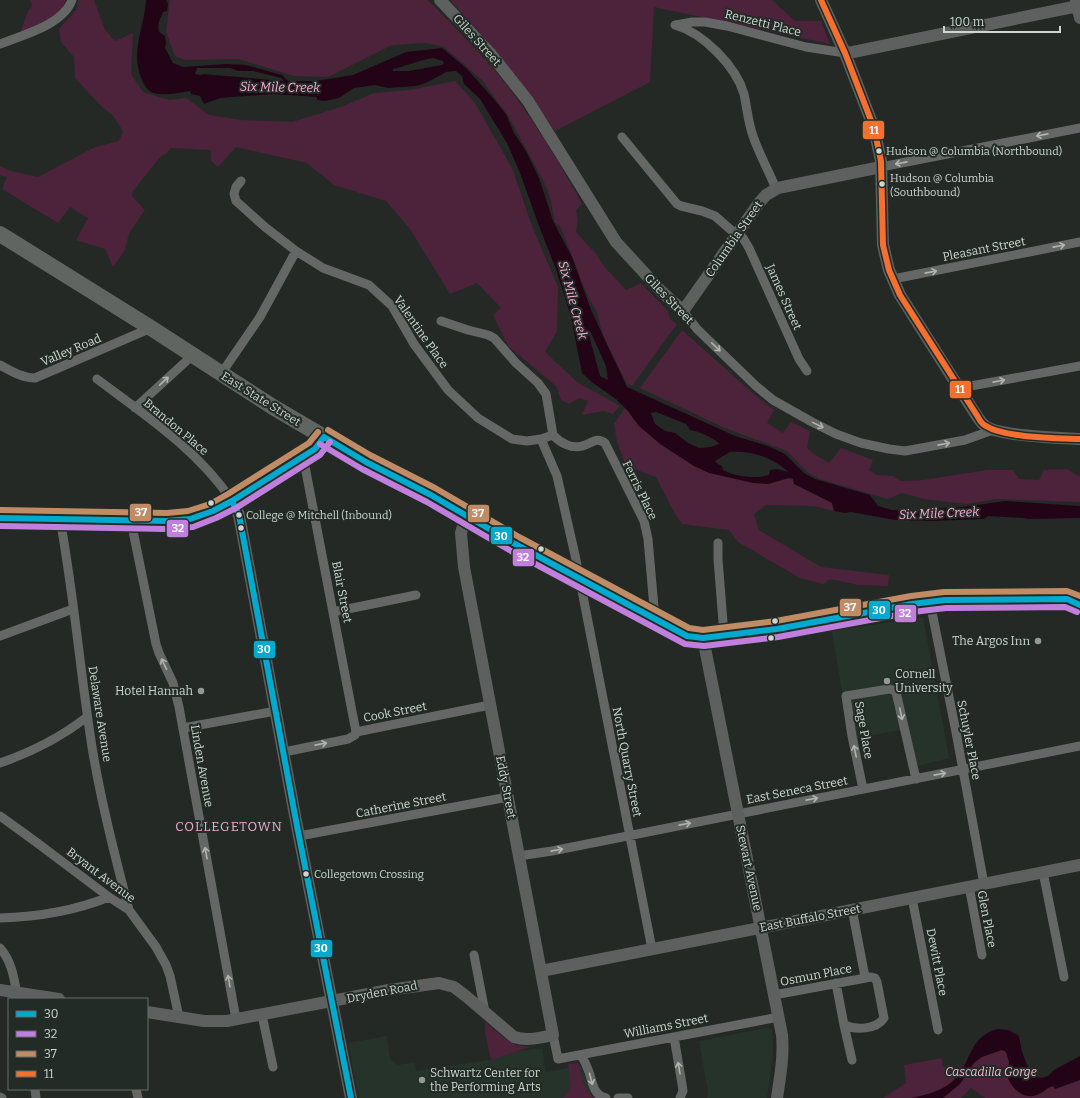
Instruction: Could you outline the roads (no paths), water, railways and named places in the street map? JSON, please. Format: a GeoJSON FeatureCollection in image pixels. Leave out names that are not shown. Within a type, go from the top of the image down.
{"type":"FeatureCollection","features":[{"type":"Feature","properties":{"kind":"highway","name":"East State Street"},"geometry":{"type":"LineString","coordinates":[[0,234],[324,438],[366,462],[431,495],[580,580],[687,636],[703,638],[778,629],[945,600],[1076,601]]}},
{"type":"Feature","properties":{"kind":"main road"},"geometry":{"type":"LineString","coordinates":[[0,518],[131,521],[167,521],[190,519],[212,511],[232,501],[315,449],[324,438]]}},
{"type":"Feature","properties":{"kind":"street"},"geometry":{"type":"LineString","coordinates":[[0,44],[54,21],[66,12],[72,0]]}},
{"type":"Feature","properties":{"kind":"street","name":"Giles Street"},"geometry":{"type":"LineString","coordinates":[[440,0],[490,53],[528,102],[616,242],[661,291],[683,312],[697,329],[751,382],[774,400],[805,419],[836,434],[861,443],[889,449],[905,450],[965,440],[993,430]]}},
{"type":"Feature","properties":{"kind":"street"},"geometry":{"type":"LineString","coordinates":[[821,0],[845,53],[872,123],[879,149],[886,261],[900,294],[986,427],[993,430],[1016,434],[1080,439]]}},
{"type":"Feature","properties":{"kind":"street"},"geometry":{"type":"LineString","coordinates":[[845,53],[953,33],[1078,4],[1080,18]]}},
{"type":"Feature","properties":{"kind":"street","name":"Renzetti Place"},"geometry":{"type":"LineString","coordinates":[[776,189],[753,136],[745,106],[744,94],[733,71],[721,56],[689,30],[675,25],[692,22],[705,22],[727,26],[806,47],[845,53]]}},
{"type":"Feature","properties":{"kind":"street","name":"Columbia Street"},"geometry":{"type":"LineString","coordinates":[[683,312],[759,203],[766,195],[776,189],[1080,128]]}},
{"type":"Feature","properties":{"kind":"street","name":"James Street"},"geometry":{"type":"LineString","coordinates":[[622,137],[677,204],[715,216],[743,238],[749,248],[799,359],[807,372]]}},
{"type":"Feature","properties":{"kind":"street","name":"Valentine Place"},"geometry":{"type":"LineString","coordinates":[[241,182],[236,187],[234,194],[236,201],[265,227],[296,251],[323,268],[369,285],[392,306],[414,344],[448,390],[478,418],[512,439],[527,441],[541,439]]}},
{"type":"Feature","properties":{"kind":"street","name":"Pleasant Street"},"geometry":{"type":"LineString","coordinates":[[893,279],[1080,242]]}},
{"type":"Feature","properties":{"kind":"street"},"geometry":{"type":"LineString","coordinates":[[221,374],[260,317],[296,251]]}},
{"type":"Feature","properties":{"kind":"street","name":"Valentine Place"},"geometry":{"type":"LineString","coordinates":[[441,321],[494,338],[516,363],[538,383],[546,394],[553,435]]}},
{"type":"Feature","properties":{"kind":"street","name":"Valley Road"},"geometry":{"type":"LineString","coordinates":[[0,365],[18,375],[35,378],[151,328]]}},
{"type":"Feature","properties":{"kind":"street"},"geometry":{"type":"LineString","coordinates":[[135,408],[193,355]]}},
{"type":"Feature","properties":{"kind":"street"},"geometry":{"type":"LineString","coordinates":[[960,388],[1080,366]]}},
{"type":"Feature","properties":{"kind":"street","name":"Brandon Place"},"geometry":{"type":"LineString","coordinates":[[97,379],[193,454],[232,501]]}},
{"type":"Feature","properties":{"kind":"street"},"geometry":{"type":"LineString","coordinates":[[541,439],[553,435]]}},
{"type":"Feature","properties":{"kind":"street","name":"Ferris Place"},"geometry":{"type":"LineString","coordinates":[[553,435],[557,440],[575,447],[597,440],[602,440],[605,444],[644,521],[648,539],[655,619]]}},
{"type":"Feature","properties":{"kind":"street","name":"North Quarry Street"},"geometry":{"type":"LineString","coordinates":[[541,439],[554,466],[557,476],[580,580],[652,949]]}},
{"type":"Feature","properties":{"kind":"street","name":"Blair Street"},"geometry":{"type":"LineString","coordinates":[[303,456],[356,732]]}},
{"type":"Feature","properties":{"kind":"street"},"geometry":{"type":"LineString","coordinates":[[232,501],[239,516],[351,1098]]}},
{"type":"Feature","properties":{"kind":"street","name":"Eddy Street"},"geometry":{"type":"LineString","coordinates":[[466,516],[460,533],[464,567],[558,1059]]}},
{"type":"Feature","properties":{"kind":"street","name":"Delaware Avenue"},"geometry":{"type":"LineString","coordinates":[[60,519],[68,563],[88,718],[104,812],[129,910]]}},
{"type":"Feature","properties":{"kind":"street","name":"Linden Avenue"},"geometry":{"type":"LineString","coordinates":[[131,521],[156,644],[173,683],[183,728],[236,1019]]}},
{"type":"Feature","properties":{"kind":"street"},"geometry":{"type":"LineString","coordinates":[[718,543],[724,635]]}},
{"type":"Feature","properties":{"kind":"street"},"geometry":{"type":"LineString","coordinates":[[333,612],[416,595]]}},
{"type":"Feature","properties":{"kind":"street","name":"Schuyler Place"},"geometry":{"type":"LineString","coordinates":[[930,602],[984,884]]}},
{"type":"Feature","properties":{"kind":"street"},"geometry":{"type":"LineString","coordinates":[[0,636],[74,609]]}},
{"type":"Feature","properties":{"kind":"street","name":"Stewart Avenue"},"geometry":{"type":"LineString","coordinates":[[703,638],[779,1017],[783,1047],[778,1098]]}},
{"type":"Feature","properties":{"kind":"street","name":"Sage Place"},"geometry":{"type":"LineString","coordinates":[[864,789],[852,736],[846,696],[889,690],[896,692],[916,779]]}},
{"type":"Feature","properties":{"kind":"street","name":"Cook Street"},"geometry":{"type":"LineString","coordinates":[[284,752],[348,739],[355,735],[356,732],[490,705]]}},
{"type":"Feature","properties":{"kind":"street"},"geometry":{"type":"LineString","coordinates":[[183,728],[276,711]]}},
{"type":"Feature","properties":{"kind":"street"},"geometry":{"type":"LineString","coordinates":[[0,763],[35,750],[59,738],[88,718]]}},
{"type":"Feature","properties":{"kind":"street","name":"East Seneca Street"},"geometry":{"type":"LineString","coordinates":[[519,856],[1080,746]]}},
{"type":"Feature","properties":{"kind":"street","name":"Catherine Street"},"geometry":{"type":"LineString","coordinates":[[300,836],[508,796]]}},
{"type":"Feature","properties":{"kind":"street","name":"Bryant Avenue"},"geometry":{"type":"LineString","coordinates":[[0,816],[109,897],[129,910],[156,947],[166,965],[179,1017]]}},
{"type":"Feature","properties":{"kind":"street","name":"East Buffalo Street"},"geometry":{"type":"LineString","coordinates":[[541,971],[1080,864]]}},
{"type":"Feature","properties":{"kind":"street"},"geometry":{"type":"LineString","coordinates":[[1043,872],[1064,977]]}},
{"type":"Feature","properties":{"kind":"street","name":"Glen Place"},"geometry":{"type":"LineString","coordinates":[[968,886],[982,956]]}},
{"type":"Feature","properties":{"kind":"street"},"geometry":{"type":"LineString","coordinates":[[0,918],[25,917],[55,913],[74,909],[109,897]]}},
{"type":"Feature","properties":{"kind":"street","name":"Dewitt Place"},"geometry":{"type":"LineString","coordinates":[[912,898],[938,1030]]}},
{"type":"Feature","properties":{"kind":"street","name":"Osmun Place"},"geometry":{"type":"LineString","coordinates":[[774,995],[865,977],[852,909]]}},
{"type":"Feature","properties":{"kind":"street"},"geometry":{"type":"LineString","coordinates":[[0,948],[11,964],[17,996]]}},
{"type":"Feature","properties":{"kind":"street"},"geometry":{"type":"LineString","coordinates":[[474,955],[485,1012]]}},
{"type":"Feature","properties":{"kind":"street"},"geometry":{"type":"LineString","coordinates":[[844,1025],[850,1028],[868,1027],[877,1025],[884,1018],[877,982],[875,978],[865,977]]}},
{"type":"Feature","properties":{"kind":"street","name":"Dryden Road"},"geometry":{"type":"LineString","coordinates":[[148,1012],[214,1022],[262,1015],[396,989],[439,983],[454,987],[514,1037],[531,1039],[553,1035]]}},
{"type":"Feature","properties":{"kind":"street"},"geometry":{"type":"LineString","coordinates":[[836,983],[852,1060]]}},
{"type":"Feature","properties":{"kind":"street"},"geometry":{"type":"LineString","coordinates":[[0,990],[17,996],[45,998]]}},
{"type":"Feature","properties":{"kind":"street"},"geometry":{"type":"LineString","coordinates":[[262,1015],[273,1067]]}},
{"type":"Feature","properties":{"kind":"street","name":"Williams Street"},"geometry":{"type":"LineString","coordinates":[[558,1059],[779,1017]]}},
{"type":"Feature","properties":{"kind":"street"},"geometry":{"type":"LineString","coordinates":[[674,1037],[683,1091],[680,1098]]}},
{"type":"Feature","properties":{"kind":"street"},"geometry":{"type":"LineString","coordinates":[[581,1055],[588,1068],[595,1091],[600,1096],[606,1098]]}},
{"type":"Feature","properties":{"kind":"street"},"geometry":{"type":"LineString","coordinates":[[618,1098],[628,1098]]}},
{"type":"Feature","properties":{"kind":"water","name":"Six Mile Creek"},"geometry":{"type":"Polygon","coordinates":[[[146,0],[166,0],[168,4],[167,11],[163,12],[158,29],[159,32],[165,36],[165,48],[173,63],[183,67],[226,64],[246,65],[282,75],[288,81],[316,81],[353,75],[406,52],[442,48],[466,68],[506,114],[514,133],[526,151],[539,178],[553,221],[572,257],[591,310],[627,387],[735,436],[768,446],[785,454],[804,473],[815,479],[870,495],[878,506],[892,510],[919,511],[1005,501],[1080,506],[1080,518],[1027,519],[988,516],[984,519],[932,521],[895,520],[851,512],[845,513],[834,511],[832,503],[794,484],[793,479],[789,478],[768,484],[753,483],[709,473],[694,466],[660,444],[639,426],[628,411],[616,399],[593,383],[582,373],[571,317],[556,269],[520,173],[507,143],[480,99],[464,84],[462,76],[456,71],[446,72],[426,83],[416,86],[388,88],[375,85],[354,88],[339,98],[325,101],[317,100],[317,97],[273,94],[220,98],[204,104],[200,96],[191,94],[190,91],[171,94],[158,94],[148,90],[139,72],[137,61],[138,41],[146,0]],[[433,58],[393,69],[393,71],[409,71],[442,65],[444,63],[443,61],[433,58]],[[197,68],[195,74],[284,81],[281,78],[253,71],[238,71],[230,68],[197,68]],[[590,331],[588,332],[600,376],[608,380],[606,366],[590,331]],[[656,412],[651,413],[655,424],[665,431],[675,433],[688,443],[699,448],[711,447],[719,444],[714,439],[706,435],[690,430],[686,424],[656,412]],[[730,452],[715,461],[722,466],[723,470],[746,477],[769,475],[770,470],[777,469],[788,472],[783,467],[769,459],[746,452],[730,452]]]}},
{"type":"Feature","properties":{"kind":"water"},"geometry":{"type":"Polygon","coordinates":[[[998,1029],[1008,1030],[1018,1035],[1026,1062],[1035,1077],[1042,1078],[1048,1076],[1054,1070],[1080,1056],[1080,1080],[1055,1089],[1053,1086],[1033,1096],[1024,1095],[1016,1090],[1008,1078],[1007,1072],[1009,1062],[1006,1052],[1002,1050],[982,1057],[974,1063],[960,1084],[943,1098],[912,1098],[935,1092],[955,1079],[961,1072],[976,1043],[981,1037],[998,1029]]]}},
{"type":"Feature","properties":{"kind":"place","name":"Hudson @ Columbia (Northbound)"},"geometry":{"type":"Point","coordinates":[879,151]}},
{"type":"Feature","properties":{"kind":"place","name":"Hudson @ Columbia (Southbound)"},"geometry":{"type":"Point","coordinates":[882,184]}},
{"type":"Feature","properties":{"kind":"place","name":"College @ Mitchell (Inbound)"},"geometry":{"type":"Point","coordinates":[239,515]}},
{"type":"Feature","properties":{"kind":"place","name":"The Argos Inn"},"geometry":{"type":"Point","coordinates":[1038,641]}},
{"type":"Feature","properties":{"kind":"place","name":"Cornell University"},"geometry":{"type":"Point","coordinates":[887,681]}},
{"type":"Feature","properties":{"kind":"place","name":"Hotel Hannah"},"geometry":{"type":"Point","coordinates":[201,691]}},
{"type":"Feature","properties":{"kind":"place","name":"Collegetown Crossing"},"geometry":{"type":"Point","coordinates":[306,874]}},
{"type":"Feature","properties":{"kind":"place","name":"Schwartz Center for the Performing Arts"},"geometry":{"type":"Point","coordinates":[422,1080]}},
{"type":"Feature","properties":{"kind":"district","name":"COLLEGETOWN"},"geometry":{"type":"Point","coordinates":[229,826]}},
{"type":"Feature","properties":{"kind":"park label","name":"Cascadilla Gorge"},"geometry":{"type":"Point","coordinates":[991,1072]}}]}
